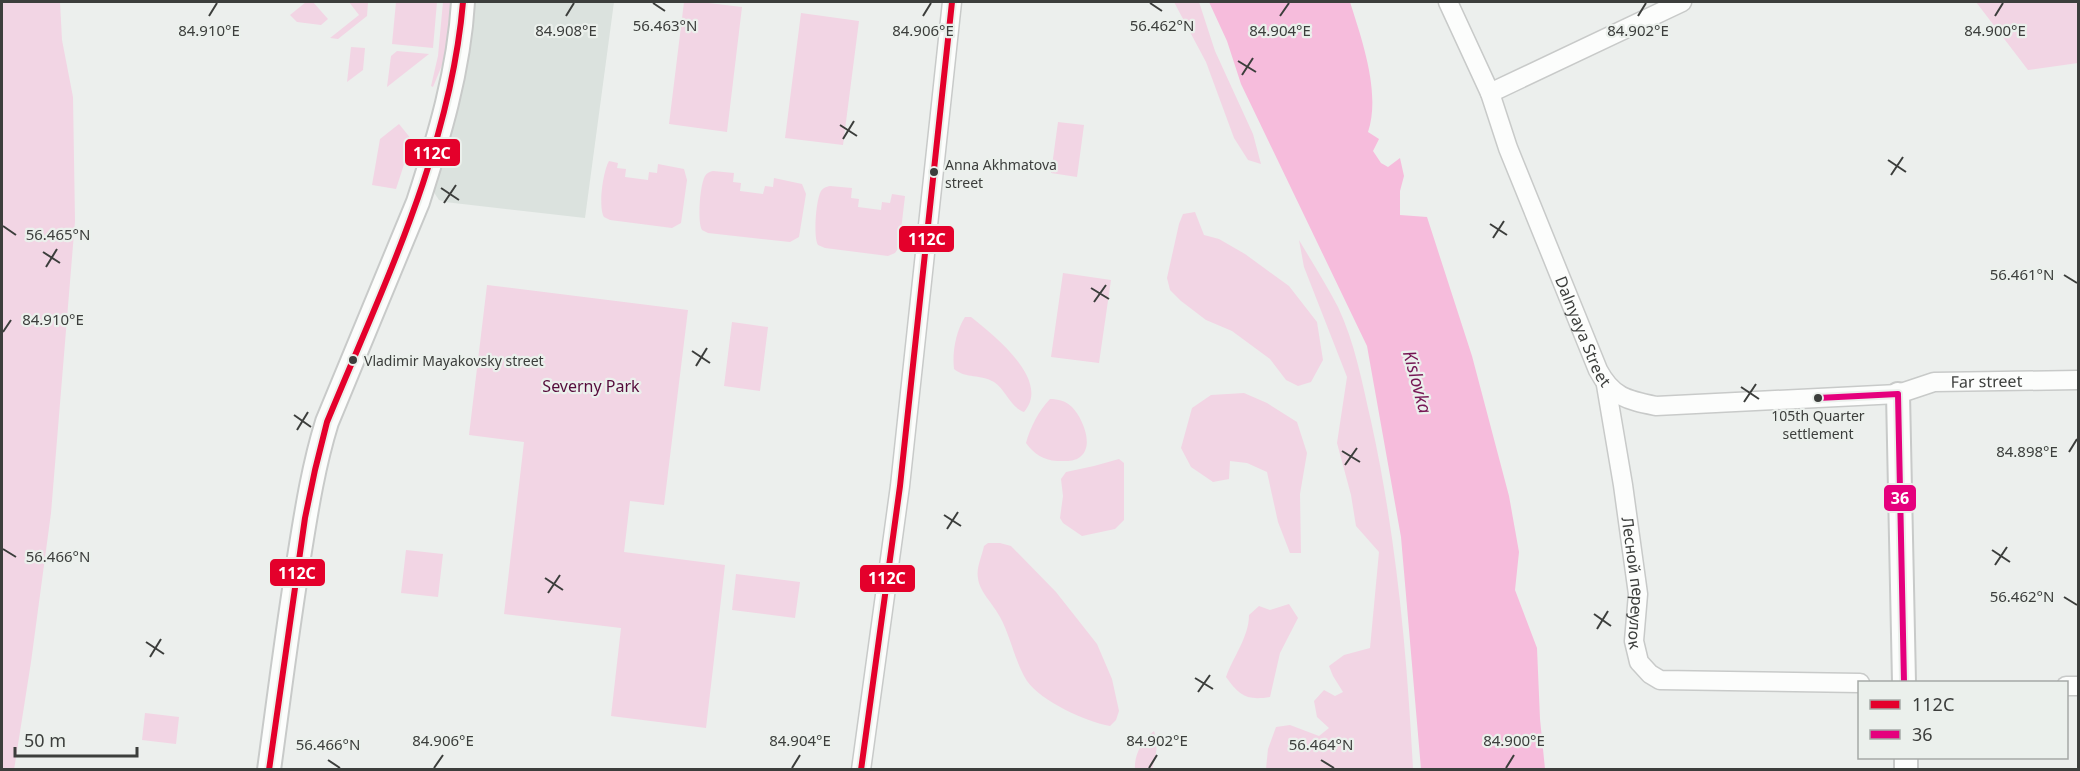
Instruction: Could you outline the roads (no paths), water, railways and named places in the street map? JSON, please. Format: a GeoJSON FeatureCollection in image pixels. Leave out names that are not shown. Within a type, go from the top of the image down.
{"type":"FeatureCollection","features":[{"type":"Feature","properties":{"kind":"street"},"geometry":{"type":"LineString","coordinates":[[269,770],[288,624],[312,478],[319,449],[327,422],[421,194],[445,115],[454,76],[463,2]]}},
{"type":"Feature","properties":{"kind":"street"},"geometry":{"type":"LineString","coordinates":[[861,770],[899,497],[952,2]]}},
{"type":"Feature","properties":{"kind":"street","name":"Dalnyaya Street"},"geometry":{"type":"LineString","coordinates":[[1448,2],[1490,93],[1508,148],[1606,385],[1618,395],[1656,406],[1898,394]]}},
{"type":"Feature","properties":{"kind":"street"},"geometry":{"type":"LineString","coordinates":[[1490,93],[1682,2]]}},
{"type":"Feature","properties":{"kind":"street","name":"Far street"},"geometry":{"type":"LineString","coordinates":[[1898,394],[1934,382],[2079,380]]}},
{"type":"Feature","properties":{"kind":"street","name":"Лесной переулок"},"geometry":{"type":"LineString","coordinates":[[1606,385],[1638,594],[1634,641],[1639,662],[1650,674],[1660,680],[1858,683]]}},
{"type":"Feature","properties":{"kind":"street"},"geometry":{"type":"LineString","coordinates":[[1898,394],[1904,681]]}},
{"type":"Feature","properties":{"kind":"water","name":"Kislovka"},"geometry":{"type":"Polygon","coordinates":[[[1209,2],[1350,2],[1371,84],[1371,117],[1368,132],[1379,139],[1373,151],[1381,163],[1388,167],[1400,158],[1404,176],[1400,191],[1400,215],[1427,217],[1472,356],[1509,496],[1519,552],[1515,590],[1537,648],[1545,769],[1421,769],[1401,537],[1367,346],[1241,84],[1227,41],[1209,2]]]}},
{"type":"Feature","properties":{"kind":"place","name":"Anna Akhmatova street"},"geometry":{"type":"Point","coordinates":[934,172]}},
{"type":"Feature","properties":{"kind":"place","name":"Vladimir Mayakovsky street"},"geometry":{"type":"Point","coordinates":[353,360]}},
{"type":"Feature","properties":{"kind":"place","name":"105th Quarter settlement"},"geometry":{"type":"Point","coordinates":[1818,398]}},
{"type":"Feature","properties":{"kind":"park label","name":"Severny Park"},"geometry":{"type":"Point","coordinates":[591,386]}}]}
